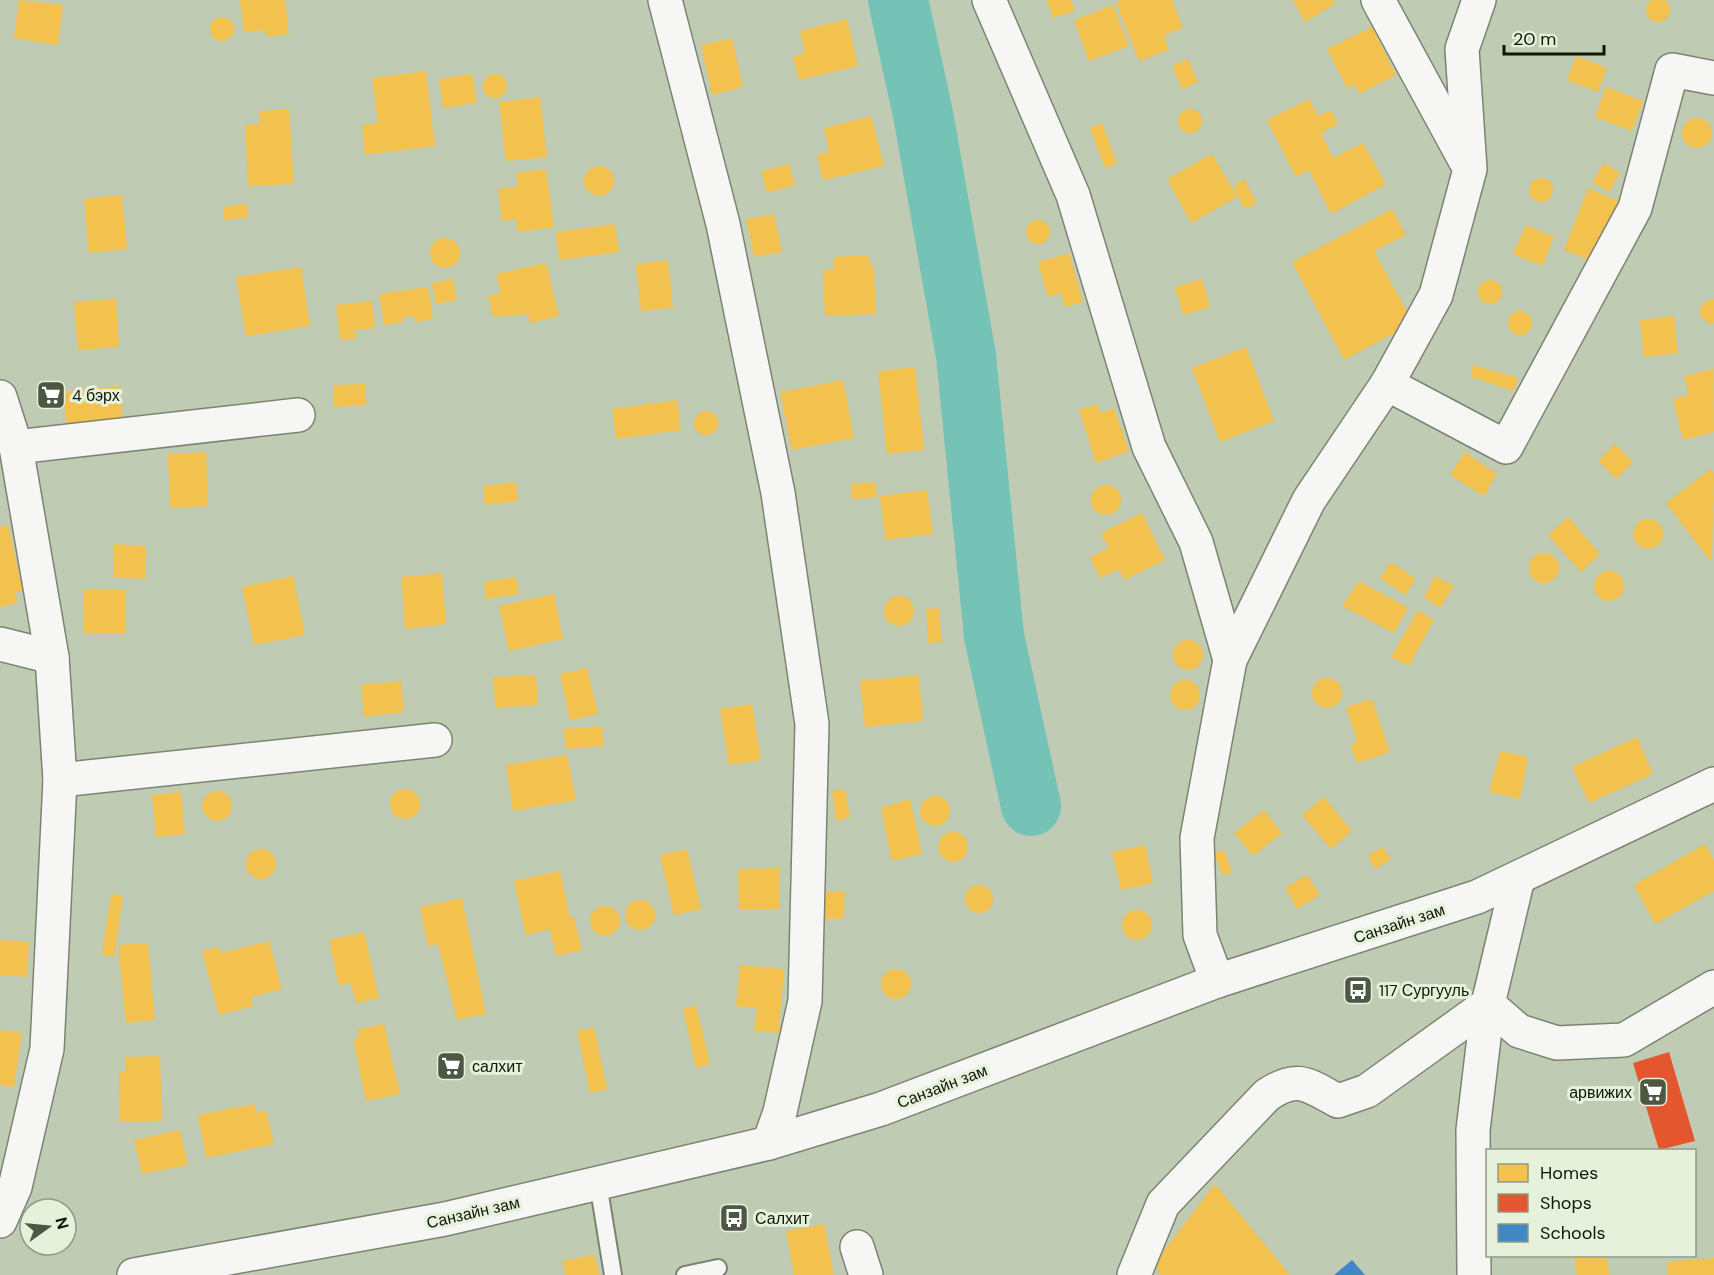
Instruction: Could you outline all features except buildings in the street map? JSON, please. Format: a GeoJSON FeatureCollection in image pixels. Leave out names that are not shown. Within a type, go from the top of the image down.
{"type":"FeatureCollection","features":[{"type":"Feature","properties":{"kind":"street"},"geometry":{"type":"LineString","coordinates":[[665,0],[723,224],[778,493],[812,724],[805,1001],[780,1112],[769,1143]]}},
{"type":"Feature","properties":{"kind":"street"},"geometry":{"type":"LineString","coordinates":[[989,0],[1073,195],[1149,447],[1196,542],[1230,660]]}},
{"type":"Feature","properties":{"kind":"street"},"geometry":{"type":"LineString","coordinates":[[1378,0],[1470,169]]}},
{"type":"Feature","properties":{"kind":"street"},"geometry":{"type":"LineString","coordinates":[[1217,981],[1200,935],[1197,838],[1230,660],[1309,500],[1387,384],[1436,295],[1470,169],[1462,49],[1479,0]]}},
{"type":"Feature","properties":{"kind":"street"},"geometry":{"type":"LineString","coordinates":[[1387,384],[1506,447],[1635,208],[1672,70],[1714,78]]}},
{"type":"Feature","properties":{"kind":"street"},"geometry":{"type":"LineString","coordinates":[[0,398],[16,447],[52,657],[60,780],[47,1049],[15,1187],[0,1221]]}},
{"type":"Feature","properties":{"kind":"street"},"geometry":{"type":"LineString","coordinates":[[16,447],[298,415]]}},
{"type":"Feature","properties":{"kind":"street"},"geometry":{"type":"LineString","coordinates":[[0,644],[52,657]]}},
{"type":"Feature","properties":{"kind":"street"},"geometry":{"type":"LineString","coordinates":[[60,780],[435,740]]}},
{"type":"Feature","properties":{"kind":"street","name":"Санзайн зам"},"geometry":{"type":"LineString","coordinates":[[134,1275],[446,1219],[769,1143],[880,1109],[1217,981],[1477,897],[1714,784]]}},
{"type":"Feature","properties":{"kind":"street"},"geometry":{"type":"LineString","coordinates":[[1474,1275],[1473,1130],[1488,1004],[1518,878]]}},
{"type":"Feature","properties":{"kind":"street"},"geometry":{"type":"LineString","coordinates":[[1488,1004],[1519,1031],[1557,1043],[1624,1040],[1714,987]]}},
{"type":"Feature","properties":{"kind":"street"},"geometry":{"type":"LineString","coordinates":[[1134,1275],[1163,1204],[1268,1095],[1285,1083],[1306,1084],[1338,1101],[1367,1091],[1488,1004]]}},
{"type":"Feature","properties":{"kind":"lane"},"geometry":{"type":"LineString","coordinates":[[598,1183],[613,1275]]}},
{"type":"Feature","properties":{"kind":"lane"},"geometry":{"type":"LineString","coordinates":[[685,1275],[718,1268]]}},
{"type":"Feature","properties":{"kind":"waterway"},"geometry":{"type":"LineString","coordinates":[[898,0],[923,114],[966,356],[994,636],[1031,806]]}},
{"type":"Feature","properties":{"kind":"place","name":"4 бэрх"},"geometry":{"type":"Point","coordinates":[51,395]}},
{"type":"Feature","properties":{"kind":"place","name":"117 Сургууль"},"geometry":{"type":"Point","coordinates":[1358,990]}},
{"type":"Feature","properties":{"kind":"place","name":"салхит"},"geometry":{"type":"Point","coordinates":[451,1066]}},
{"type":"Feature","properties":{"kind":"place","name":"арвижих"},"geometry":{"type":"Point","coordinates":[1653,1092]}},
{"type":"Feature","properties":{"kind":"place","name":"Салхит"},"geometry":{"type":"Point","coordinates":[734,1218]}}]}
